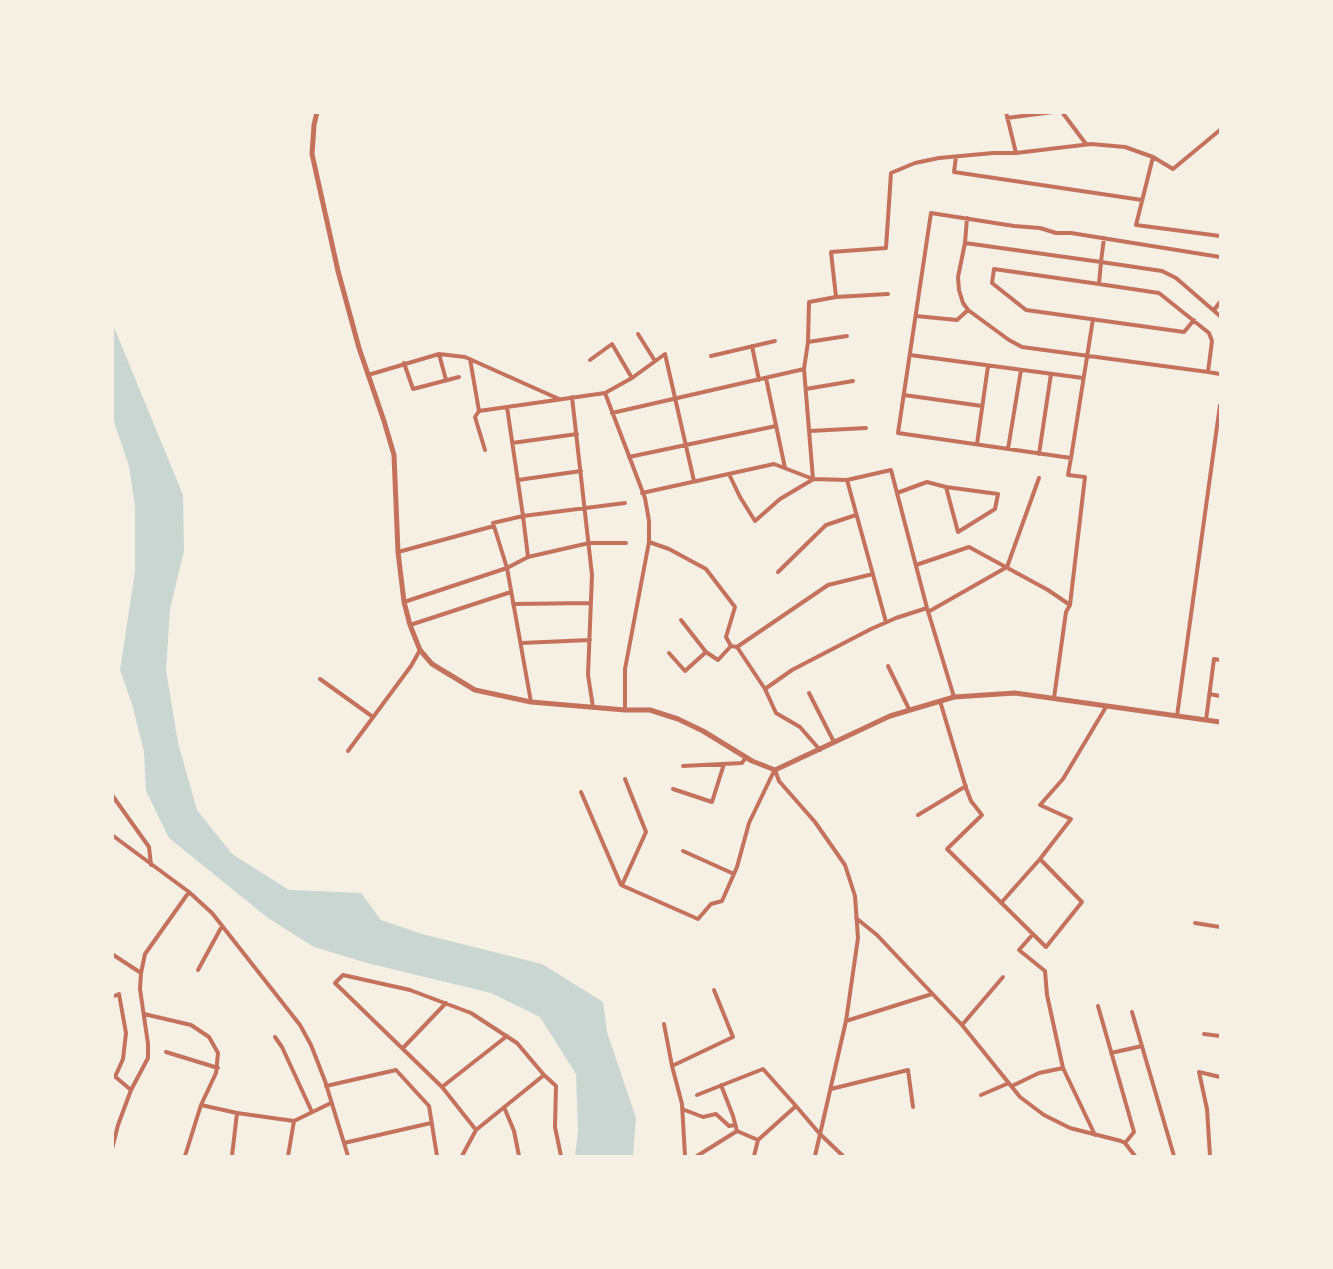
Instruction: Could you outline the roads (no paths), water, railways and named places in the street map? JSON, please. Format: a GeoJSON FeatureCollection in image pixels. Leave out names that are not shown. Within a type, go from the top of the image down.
{"type":"FeatureCollection","features":[{"type":"Feature","properties":{"kind":"street"},"geometry":{"type":"LineString","coordinates":[[317,112],[312,154],[338,271],[394,455],[398,552],[404,602],[420,650],[432,664],[475,690],[531,702],[650,710],[703,730],[746,757],[775,770],[779,781],[815,822],[845,865],[855,896],[858,938],[846,1022],[814,1156]]}},
{"type":"Feature","properties":{"kind":"street"},"geometry":{"type":"LineString","coordinates":[[1006,112],[1016,153]]}},
{"type":"Feature","properties":{"kind":"street"},"geometry":{"type":"LineString","coordinates":[[1007,118],[1053,112]]}},
{"type":"Feature","properties":{"kind":"street"},"geometry":{"type":"LineString","coordinates":[[1062,112],[1087,145]]}},
{"type":"Feature","properties":{"kind":"street"},"geometry":{"type":"LineString","coordinates":[[836,297],[831,252],[886,248],[891,173],[915,163],[956,157],[1087,145],[1114,145],[1153,157],[1173,170],[1221,130]]}},
{"type":"Feature","properties":{"kind":"street"},"geometry":{"type":"LineString","coordinates":[[956,157],[954,172],[1142,200]]}},
{"type":"Feature","properties":{"kind":"street"},"geometry":{"type":"LineString","coordinates":[[1153,157],[1136,225],[1221,236]]}},
{"type":"Feature","properties":{"kind":"street"},"geometry":{"type":"LineString","coordinates":[[1071,458],[898,433],[932,213],[1221,257]]}},
{"type":"Feature","properties":{"kind":"street"},"geometry":{"type":"LineString","coordinates":[[967,218],[958,277],[963,303],[968,310],[1008,340],[1022,346],[1221,374]]}},
{"type":"Feature","properties":{"kind":"street"},"geometry":{"type":"LineString","coordinates":[[1099,284],[1104,238]]}},
{"type":"Feature","properties":{"kind":"street"},"geometry":{"type":"LineString","coordinates":[[964,243],[1162,271],[1176,278],[1221,316]]}},
{"type":"Feature","properties":{"kind":"street"},"geometry":{"type":"LineString","coordinates":[[1194,320],[1184,333],[1026,310],[992,283],[993,269],[1159,293],[1194,320],[1209,333],[1212,341],[1208,372]]}},
{"type":"Feature","properties":{"kind":"street"},"geometry":{"type":"LineString","coordinates":[[813,479],[804,369],[810,302],[836,297],[888,294]]}},
{"type":"Feature","properties":{"kind":"street"},"geometry":{"type":"LineString","coordinates":[[1214,310],[1221,302]]}},
{"type":"Feature","properties":{"kind":"street"},"geometry":{"type":"LineString","coordinates":[[916,316],[957,320],[968,310]]}},
{"type":"Feature","properties":{"kind":"street"},"geometry":{"type":"LineString","coordinates":[[1054,698],[1066,612],[1070,605],[1085,477],[1068,475],[1093,319]]}},
{"type":"Feature","properties":{"kind":"street"},"geometry":{"type":"LineString","coordinates":[[638,334],[655,361]]}},
{"type":"Feature","properties":{"kind":"street"},"geometry":{"type":"LineString","coordinates":[[808,342],[847,336]]}},
{"type":"Feature","properties":{"kind":"street"},"geometry":{"type":"LineString","coordinates":[[711,356],[775,340]]}},
{"type":"Feature","properties":{"kind":"street"},"geometry":{"type":"LineString","coordinates":[[590,360],[612,344],[632,378]]}},
{"type":"Feature","properties":{"kind":"street"},"geometry":{"type":"LineString","coordinates":[[752,346],[759,380]]}},
{"type":"Feature","properties":{"kind":"street"},"geometry":{"type":"LineString","coordinates":[[368,375],[439,354],[470,359],[560,399]]}},
{"type":"Feature","properties":{"kind":"street"},"geometry":{"type":"LineString","coordinates":[[439,354],[446,380]]}},
{"type":"Feature","properties":{"kind":"street"},"geometry":{"type":"LineString","coordinates":[[478,411],[605,393],[632,378],[665,354],[694,482]]}},
{"type":"Feature","properties":{"kind":"street"},"geometry":{"type":"LineString","coordinates":[[910,355],[1083,378]]}},
{"type":"Feature","properties":{"kind":"street"},"geometry":{"type":"LineString","coordinates":[[470,359],[478,411],[475,417],[485,450]]}},
{"type":"Feature","properties":{"kind":"street"},"geometry":{"type":"LineString","coordinates":[[404,363],[413,389],[459,377]]}},
{"type":"Feature","properties":{"kind":"street"},"geometry":{"type":"LineString","coordinates":[[977,444],[988,366]]}},
{"type":"Feature","properties":{"kind":"street"},"geometry":{"type":"LineString","coordinates":[[612,413],[804,369]]}},
{"type":"Feature","properties":{"kind":"street"},"geometry":{"type":"LineString","coordinates":[[1008,449],[1021,370]]}},
{"type":"Feature","properties":{"kind":"street"},"geometry":{"type":"LineString","coordinates":[[1039,454],[1051,374]]}},
{"type":"Feature","properties":{"kind":"street"},"geometry":{"type":"LineString","coordinates":[[766,378],[784,468]]}},
{"type":"Feature","properties":{"kind":"street"},"geometry":{"type":"LineString","coordinates":[[806,389],[853,381]]}},
{"type":"Feature","properties":{"kind":"street"},"geometry":{"type":"LineString","coordinates":[[605,393],[642,493],[649,521],[649,542],[625,669],[626,710]]}},
{"type":"Feature","properties":{"kind":"street"},"geometry":{"type":"LineString","coordinates":[[904,395],[982,406]]}},
{"type":"Feature","properties":{"kind":"street"},"geometry":{"type":"LineString","coordinates":[[572,397],[592,575],[588,675],[593,707]]}},
{"type":"Feature","properties":{"kind":"street"},"geometry":{"type":"LineString","coordinates":[[1177,716],[1221,405]]}},
{"type":"Feature","properties":{"kind":"street"},"geometry":{"type":"LineString","coordinates":[[507,407],[528,557]]}},
{"type":"Feature","properties":{"kind":"street"},"geometry":{"type":"LineString","coordinates":[[629,457],[776,426]]}},
{"type":"Feature","properties":{"kind":"street"},"geometry":{"type":"LineString","coordinates":[[810,431],[866,428]]}},
{"type":"Feature","properties":{"kind":"street"},"geometry":{"type":"LineString","coordinates":[[512,443],[577,434]]}},
{"type":"Feature","properties":{"kind":"street"},"geometry":{"type":"LineString","coordinates":[[642,493],[774,464],[813,479],[847,480],[891,470],[927,610],[954,697]]}},
{"type":"Feature","properties":{"kind":"street"},"geometry":{"type":"LineString","coordinates":[[518,480],[581,471]]}},
{"type":"Feature","properties":{"kind":"street"},"geometry":{"type":"LineString","coordinates":[[729,474],[754,522],[780,499],[813,479]]}},
{"type":"Feature","properties":{"kind":"street"},"geometry":{"type":"LineString","coordinates":[[765,689],[792,670],[886,622],[927,610],[1008,567],[1039,477]]}},
{"type":"Feature","properties":{"kind":"street"},"geometry":{"type":"LineString","coordinates":[[847,480],[886,622]]}},
{"type":"Feature","properties":{"kind":"street"},"geometry":{"type":"LineString","coordinates":[[897,494],[927,482],[998,494],[996,510],[958,532],[946,487]]}},
{"type":"Feature","properties":{"kind":"street"},"geometry":{"type":"LineString","coordinates":[[531,702],[507,568],[493,523],[523,516],[625,503]]}},
{"type":"Feature","properties":{"kind":"street"},"geometry":{"type":"LineString","coordinates":[[778,572],[826,525],[856,515]]}},
{"type":"Feature","properties":{"kind":"street"},"geometry":{"type":"LineString","coordinates":[[398,552],[494,526]]}},
{"type":"Feature","properties":{"kind":"street"},"geometry":{"type":"LineString","coordinates":[[649,542],[669,549],[706,569],[735,607],[726,638],[731,646],[737,647],[828,585],[873,574]]}},
{"type":"Feature","properties":{"kind":"street"},"geometry":{"type":"LineString","coordinates":[[404,602],[507,568],[528,557],[589,543],[626,543]]}},
{"type":"Feature","properties":{"kind":"street"},"geometry":{"type":"LineString","coordinates":[[916,565],[969,547],[1008,567],[1070,605]]}},
{"type":"Feature","properties":{"kind":"street"},"geometry":{"type":"LineString","coordinates":[[410,625],[511,592]]}},
{"type":"Feature","properties":{"kind":"street"},"geometry":{"type":"LineString","coordinates":[[513,604],[590,603]]}},
{"type":"Feature","properties":{"kind":"street"},"geometry":{"type":"LineString","coordinates":[[681,620],[706,652],[718,660],[731,646]]}},
{"type":"Feature","properties":{"kind":"street"},"geometry":{"type":"LineString","coordinates":[[520,643],[590,640]]}},
{"type":"Feature","properties":{"kind":"street"},"geometry":{"type":"LineString","coordinates":[[737,647],[765,689],[776,713],[800,727],[820,750]]}},
{"type":"Feature","properties":{"kind":"street"},"geometry":{"type":"LineString","coordinates":[[348,751],[411,666],[420,650]]}},
{"type":"Feature","properties":{"kind":"street"},"geometry":{"type":"LineString","coordinates":[[669,653],[685,671],[706,652]]}},
{"type":"Feature","properties":{"kind":"street"},"geometry":{"type":"LineString","coordinates":[[1206,720],[1214,659],[1221,660]]}},
{"type":"Feature","properties":{"kind":"street"},"geometry":{"type":"LineString","coordinates":[[888,666],[909,709]]}},
{"type":"Feature","properties":{"kind":"street"},"geometry":{"type":"LineString","coordinates":[[320,679],[373,717]]}},
{"type":"Feature","properties":{"kind":"street"},"geometry":{"type":"LineString","coordinates":[[809,693],[834,742]]}},
{"type":"Feature","properties":{"kind":"street"},"geometry":{"type":"LineString","coordinates":[[581,792],[621,885],[698,919],[711,904],[722,901],[734,874],[749,823],[775,770],[909,709],[954,697],[1015,693],[1221,722]]}},
{"type":"Feature","properties":{"kind":"street"},"geometry":{"type":"LineString","coordinates":[[1209,694],[1221,696]]}},
{"type":"Feature","properties":{"kind":"street"},"geometry":{"type":"LineString","coordinates":[[940,701],[971,801],[982,815],[947,849],[1046,947],[1082,902],[1040,859]]}},
{"type":"Feature","properties":{"kind":"street"},"geometry":{"type":"LineString","coordinates":[[1001,903],[1071,819],[1040,805],[1063,779],[1106,707]]}},
{"type":"Feature","properties":{"kind":"street"},"geometry":{"type":"LineString","coordinates":[[683,766],[742,763],[746,757]]}},
{"type":"Feature","properties":{"kind":"street"},"geometry":{"type":"LineString","coordinates":[[673,789],[712,802],[724,764]]}},
{"type":"Feature","properties":{"kind":"street"},"geometry":{"type":"LineString","coordinates":[[621,885],[646,832],[625,779]]}},
{"type":"Feature","properties":{"kind":"street"},"geometry":{"type":"LineString","coordinates":[[918,815],[966,786]]}},
{"type":"Feature","properties":{"kind":"street"},"geometry":{"type":"LineString","coordinates":[[112,795],[149,848],[152,865]]}},
{"type":"Feature","properties":{"kind":"street"},"geometry":{"type":"LineString","coordinates":[[112,835],[189,892],[222,926],[300,1025],[311,1045],[348,1156]]}},
{"type":"Feature","properties":{"kind":"street"},"geometry":{"type":"LineString","coordinates":[[683,851],[734,874]]}},
{"type":"Feature","properties":{"kind":"street"},"geometry":{"type":"LineString","coordinates":[[112,1149],[131,1090],[148,1058],[140,989],[141,973],[149,946],[189,892]]}},
{"type":"Feature","properties":{"kind":"street"},"geometry":{"type":"LineString","coordinates":[[856,918],[877,935],[962,1025],[1020,1097],[1044,1115],[1070,1128],[1125,1143],[1135,1156]]}},
{"type":"Feature","properties":{"kind":"street"},"geometry":{"type":"LineString","coordinates":[[1195,923],[1221,927]]}},
{"type":"Feature","properties":{"kind":"street"},"geometry":{"type":"LineString","coordinates":[[198,970],[222,926]]}},
{"type":"Feature","properties":{"kind":"street"},"geometry":{"type":"LineString","coordinates":[[1033,934],[1019,950],[1045,971],[1047,995],[1063,1068],[1095,1135]]}},
{"type":"Feature","properties":{"kind":"street"},"geometry":{"type":"LineString","coordinates":[[112,954],[141,973]]}},
{"type":"Feature","properties":{"kind":"street"},"geometry":{"type":"LineString","coordinates":[[476,1130],[442,1087],[335,983],[343,975],[410,990],[446,1003],[471,1013],[518,1043],[556,1086],[555,1127],[561,1156]]}},
{"type":"Feature","properties":{"kind":"street"},"geometry":{"type":"LineString","coordinates":[[962,1025],[1003,977]]}},
{"type":"Feature","properties":{"kind":"street"},"geometry":{"type":"LineString","coordinates":[[672,1066],[733,1037],[714,990]]}},
{"type":"Feature","properties":{"kind":"street"},"geometry":{"type":"LineString","coordinates":[[112,997],[119,994],[126,1033],[123,1059],[114,1075],[131,1090]]}},
{"type":"Feature","properties":{"kind":"street"},"geometry":{"type":"LineString","coordinates":[[846,1022],[932,994]]}},
{"type":"Feature","properties":{"kind":"street"},"geometry":{"type":"LineString","coordinates":[[403,1048],[446,1003]]}},
{"type":"Feature","properties":{"kind":"street"},"geometry":{"type":"LineString","coordinates":[[1098,1006],[1134,1132],[1125,1143]]}},
{"type":"Feature","properties":{"kind":"street"},"geometry":{"type":"LineString","coordinates":[[1132,1012],[1174,1156]]}},
{"type":"Feature","properties":{"kind":"street"},"geometry":{"type":"LineString","coordinates":[[144,1014],[191,1025],[209,1036],[219,1053],[218,1068],[201,1104],[184,1156]]}},
{"type":"Feature","properties":{"kind":"street"},"geometry":{"type":"LineString","coordinates":[[664,1024],[682,1109],[685,1156]]}},
{"type":"Feature","properties":{"kind":"street"},"geometry":{"type":"LineString","coordinates":[[1204,1034],[1221,1036]]}},
{"type":"Feature","properties":{"kind":"street"},"geometry":{"type":"LineString","coordinates":[[442,1087],[507,1036]]}},
{"type":"Feature","properties":{"kind":"street"},"geometry":{"type":"LineString","coordinates":[[275,1037],[282,1047],[312,1112]]}},
{"type":"Feature","properties":{"kind":"street"},"geometry":{"type":"LineString","coordinates":[[1111,1053],[1142,1046]]}},
{"type":"Feature","properties":{"kind":"street"},"geometry":{"type":"LineString","coordinates":[[166,1052],[218,1068]]}},
{"type":"Feature","properties":{"kind":"street"},"geometry":{"type":"LineString","coordinates":[[981,1095],[1039,1073],[1063,1068]]}},
{"type":"Feature","properties":{"kind":"street"},"geometry":{"type":"LineString","coordinates":[[697,1095],[763,1069],[819,1133],[843,1156]]}},
{"type":"Feature","properties":{"kind":"street"},"geometry":{"type":"LineString","coordinates":[[326,1086],[396,1070],[429,1106],[437,1156]]}},
{"type":"Feature","properties":{"kind":"street"},"geometry":{"type":"LineString","coordinates":[[831,1089],[908,1070],[913,1107]]}},
{"type":"Feature","properties":{"kind":"street"},"geometry":{"type":"LineString","coordinates":[[1210,1156],[1207,1109],[1199,1072],[1221,1077]]}},
{"type":"Feature","properties":{"kind":"street"},"geometry":{"type":"LineString","coordinates":[[462,1156],[476,1130],[544,1075]]}},
{"type":"Feature","properties":{"kind":"street"},"geometry":{"type":"LineString","coordinates":[[721,1085],[737,1131],[758,1140]]}},
{"type":"Feature","properties":{"kind":"street"},"geometry":{"type":"LineString","coordinates":[[201,1104],[237,1113],[294,1121],[332,1103]]}},
{"type":"Feature","properties":{"kind":"street"},"geometry":{"type":"LineString","coordinates":[[754,1156],[758,1140],[796,1106]]}},
{"type":"Feature","properties":{"kind":"street"},"geometry":{"type":"LineString","coordinates":[[504,1107],[514,1131],[519,1156]]}},
{"type":"Feature","properties":{"kind":"street"},"geometry":{"type":"LineString","coordinates":[[682,1109],[703,1117],[716,1114],[729,1126],[735,1125]]}},
{"type":"Feature","properties":{"kind":"street"},"geometry":{"type":"LineString","coordinates":[[232,1156],[237,1113]]}},
{"type":"Feature","properties":{"kind":"street"},"geometry":{"type":"LineString","coordinates":[[288,1156],[294,1121]]}},
{"type":"Feature","properties":{"kind":"street"},"geometry":{"type":"LineString","coordinates":[[344,1143],[431,1123]]}},
{"type":"Feature","properties":{"kind":"street"},"geometry":{"type":"LineString","coordinates":[[697,1156],[737,1131]]}}]}
